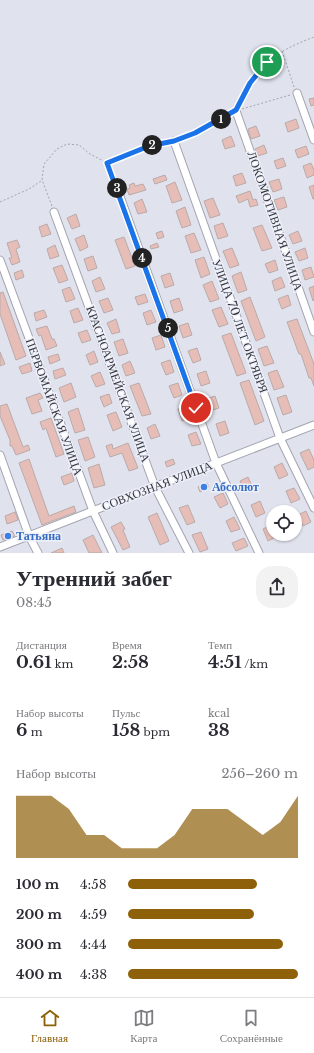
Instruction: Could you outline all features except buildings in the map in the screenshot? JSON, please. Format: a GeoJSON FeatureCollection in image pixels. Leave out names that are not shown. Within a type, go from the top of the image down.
{"type":"FeatureCollection","features":[{"type":"Feature","properties":{"kind":"street"},"geometry":{"type":"LineString","coordinates":[[297,93],[314,140]]}},
{"type":"Feature","properties":{"kind":"street","name":"ЛОКОМОТИВНАЯ УЛИЦА"},"geometry":{"type":"LineString","coordinates":[[236,110],[314,332]]}},
{"type":"Feature","properties":{"kind":"street","name":"УЛИЦА 70 ЛЕТ ОКТЯБРЯ"},"geometry":{"type":"LineString","coordinates":[[174,141],[280,438],[314,508]]}},
{"type":"Feature","properties":{"kind":"street"},"geometry":{"type":"LineString","coordinates":[[117,188],[216,463],[259,553]]}},
{"type":"Feature","properties":{"kind":"street","name":"КРАСНОАРМЕЙСКАЯ УЛИЦА"},"geometry":{"type":"LineString","coordinates":[[54,212],[155,487],[189,553]]}},
{"type":"Feature","properties":{"kind":"street","name":"ПЕРВОМАЙСКАЯ УЛИЦА"},"geometry":{"type":"LineString","coordinates":[[0,260],[93,511],[113,553]]}},
{"type":"Feature","properties":{"kind":"street","name":"СОВХОЗНАЯ УЛИЦА"},"geometry":{"type":"LineString","coordinates":[[0,547],[314,425]]}},
{"type":"Feature","properties":{"kind":"street"},"geometry":{"type":"LineString","coordinates":[[0,455],[29,536],[38,553]]}},
{"type":"Feature","properties":{"kind":"path"},"geometry":{"type":"LineString","coordinates":[[236,110],[250,83],[267,62],[282,51],[314,37]]}},
{"type":"Feature","properties":{"kind":"path"},"geometry":{"type":"LineString","coordinates":[[107,163],[149,146],[174,141],[195,133],[236,110],[297,93],[282,51]]}},
{"type":"Feature","properties":{"kind":"path"},"geometry":{"type":"LineString","coordinates":[[54,212],[42,180],[44,164],[57,149],[67,144],[79,145],[90,154],[107,163],[117,188]]}},
{"type":"Feature","properties":{"kind":"path"},"geometry":{"type":"LineString","coordinates":[[0,202],[29,189],[42,180]]}},
{"type":"Feature","properties":{"kind":"place","name":"Абсолют"},"geometry":{"type":"Point","coordinates":[204,487]}},
{"type":"Feature","properties":{"kind":"place","name":"Татьяна"},"geometry":{"type":"Point","coordinates":[8,536]}},
{"type":"Feature","properties":{"kind":"route"},"geometry":{"type":"LineString","coordinates":[[196,408],[107,163],[149,146],[174,141],[195,133],[236,110],[250,83],[267,62]]}}]}
